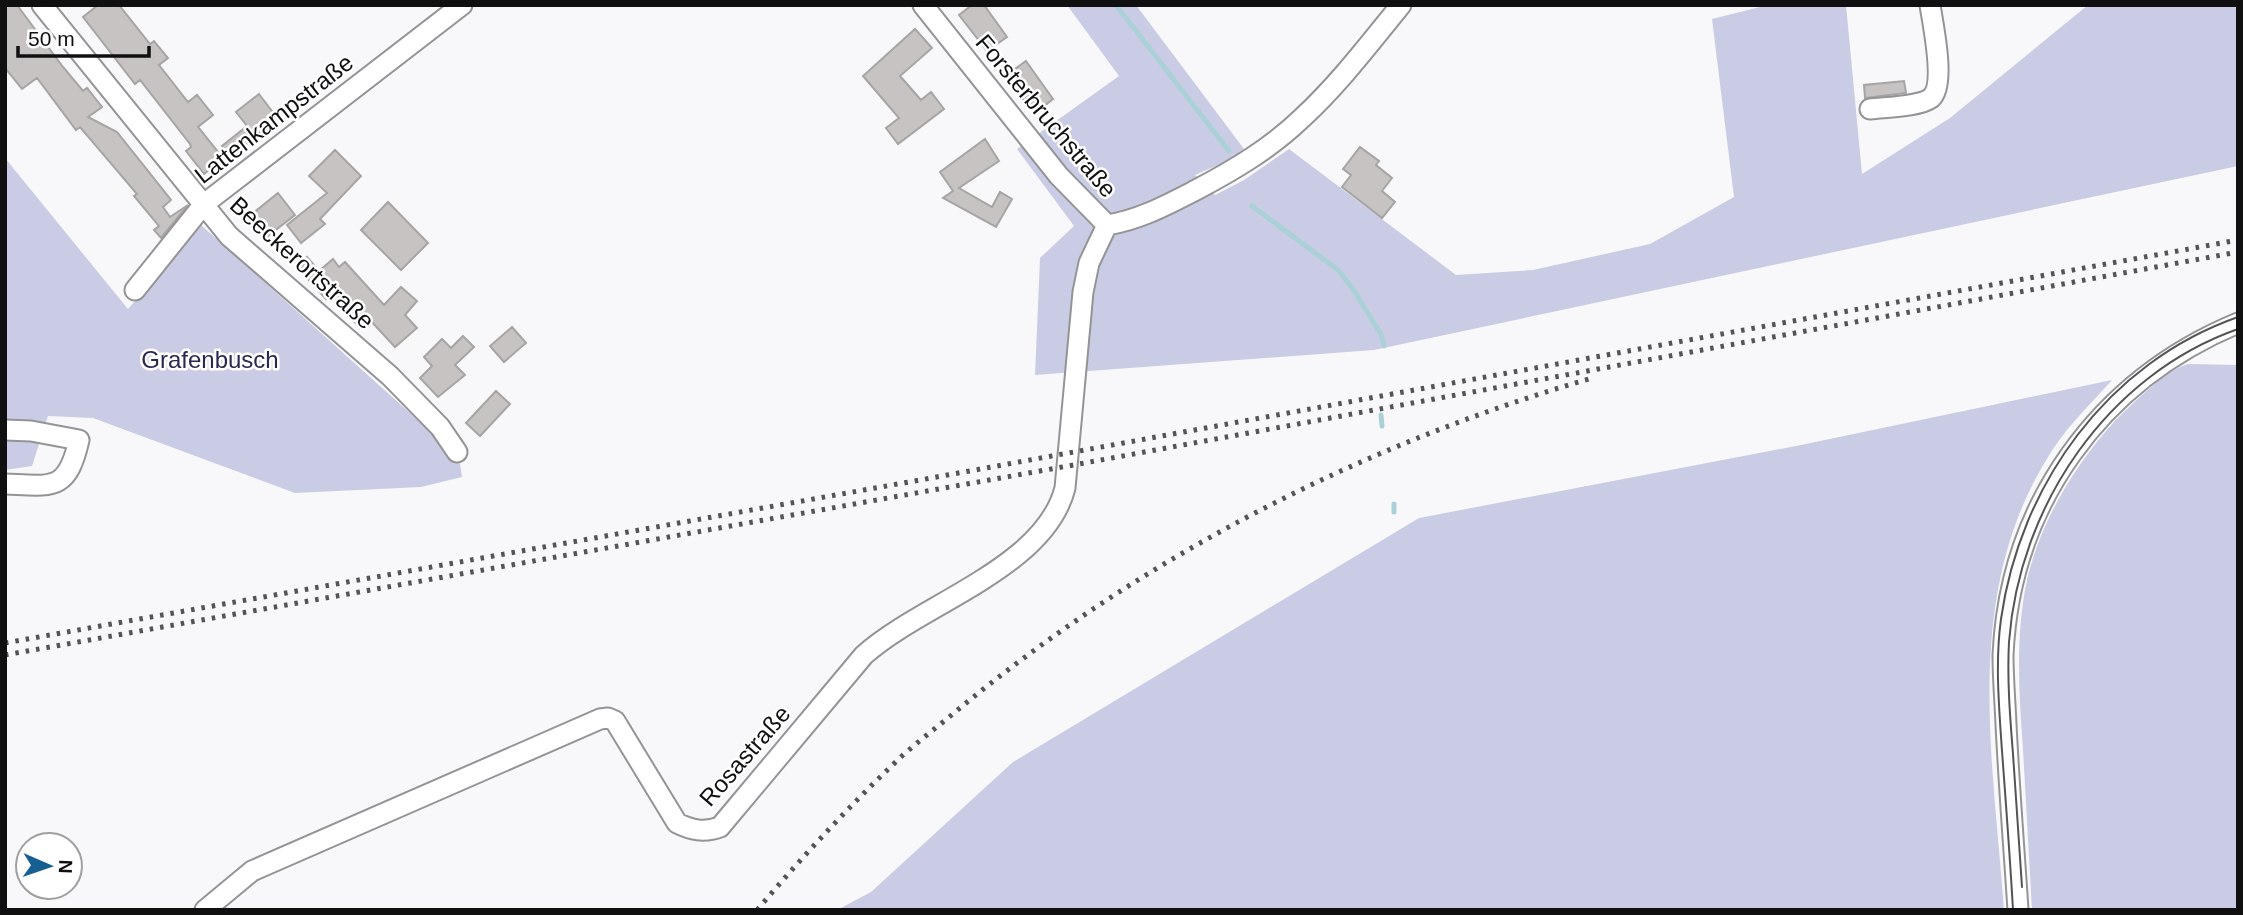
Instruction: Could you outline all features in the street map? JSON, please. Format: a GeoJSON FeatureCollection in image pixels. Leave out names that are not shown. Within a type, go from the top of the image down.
{"type":"FeatureCollection","features":[{"type":"Feature","properties":{"kind":"street","name":"Beeckerortstraße"},"geometry":{"type":"LineString","coordinates":[[43,5],[229,236],[390,376],[440,426],[457,452]]}},
{"type":"Feature","properties":{"kind":"street","name":"Lattenkampstraße"},"geometry":{"type":"LineString","coordinates":[[135,290],[204,204],[462,5]]}},
{"type":"Feature","properties":{"kind":"street","name":"Forsterbruchstraße"},"geometry":{"type":"LineString","coordinates":[[923,5],[1059,176],[1107,225]]}},
{"type":"Feature","properties":{"kind":"street"},"geometry":{"type":"LineString","coordinates":[[1107,225],[1147,214],[1180,198],[1237,168],[1272,144],[1303,118],[1401,5]]}},
{"type":"Feature","properties":{"kind":"street"},"geometry":{"type":"LineString","coordinates":[[1870,109],[1917,103],[1930,98],[1937,89],[1939,77],[1930,5]]}},
{"type":"Feature","properties":{"kind":"street","name":"Rosastraße"},"geometry":{"type":"LineString","coordinates":[[205,910],[252,871],[600,719],[615,721],[677,823],[688,829],[710,831],[720,827],[864,655],[877,643],[1013,558],[1052,521],[1059,509],[1065,488],[1083,292],[1089,263],[1107,225]]}},
{"type":"Feature","properties":{"kind":"street"},"geometry":{"type":"LineString","coordinates":[[2018,910],[2003,656],[2008,609],[2017,568],[2031,527],[2050,486],[2074,448],[2108,410],[2153,369],[2206,336],[2238,323]]}},
{"type":"Feature","properties":{"kind":"street"},"geometry":{"type":"LineString","coordinates":[[5,430],[31,431],[79,440],[70,471],[64,478],[48,485],[5,484]]}},
{"type":"Feature","properties":{"kind":"green space"},"geometry":{"type":"Polygon","coordinates":[[[1067,5],[1136,5],[1244,149],[1225,162],[1195,175],[1215,195],[1244,180],[1289,149],[1456,275],[1533,270],[1650,244],[1734,197],[1712,19],[1768,5],[1846,5],[1862,174],[1950,118],[2088,5],[2238,5],[2238,166],[1374,350],[1035,375],[1040,258],[1074,226],[1017,149],[1119,76],[1067,5]]]}},
{"type":"Feature","properties":{"kind":"green space","name":"Grafenbusch"},"geometry":{"type":"Polygon","coordinates":[[[5,158],[128,309],[201,225],[459,457],[462,477],[421,487],[295,493],[93,418],[48,416],[32,466],[5,470],[5,158]]]}},
{"type":"Feature","properties":{"kind":"green space"},"geometry":{"type":"Polygon","coordinates":[[[2188,364],[2238,365],[2238,910],[2032,910],[2019,665],[2023,601],[2033,559],[2040,537],[2060,496],[2099,440],[2148,389],[2169,373],[2188,364]]]}},
{"type":"Feature","properties":{"kind":"green space"},"geometry":{"type":"Polygon","coordinates":[[[2112,380],[2052,450],[2019,514],[2002,568],[1993,624],[1990,680],[1994,795],[2004,910],[837,910],[871,892],[1013,762],[1419,518],[1801,445],[2112,380]]]}},
{"type":"Feature","properties":{"kind":"building"},"geometry":{"type":"Polygon","coordinates":[[[5,5],[17,5],[83,91],[87,88],[102,107],[88,117],[117,132],[171,200],[163,207],[170,217],[188,205],[161,238],[154,230],[159,226],[134,196],[137,194],[80,127],[76,130],[37,78],[22,89],[5,68],[5,5]]]}},
{"type":"Feature","properties":{"kind":"building"},"geometry":{"type":"Polygon","coordinates":[[[98,5],[119,5],[150,44],[154,41],[168,58],[159,65],[188,102],[197,95],[213,115],[198,127],[223,158],[204,174],[186,151],[191,147],[190,144],[140,80],[135,84],[83,17],[98,5]]]}},
{"type":"Feature","properties":{"kind":"building"},"geometry":{"type":"Polygon","coordinates":[[[972,5],[984,5],[1007,37],[987,51],[959,15],[972,5]]]}},
{"type":"Feature","properties":{"kind":"building"},"geometry":{"type":"Polygon","coordinates":[[[915,29],[932,48],[900,76],[921,100],[931,92],[944,109],[898,144],[886,128],[899,118],[863,76],[915,29]]]}},
{"type":"Feature","properties":{"kind":"building"},"geometry":{"type":"Polygon","coordinates":[[[1026,61],[1053,99],[1034,114],[1005,76],[1026,61]]]}},
{"type":"Feature","properties":{"kind":"building"},"geometry":{"type":"Polygon","coordinates":[[[1904,81],[1906,93],[1865,98],[1864,85],[1904,81]]]}},
{"type":"Feature","properties":{"kind":"building"},"geometry":{"type":"Polygon","coordinates":[[[259,94],[278,119],[230,157],[222,146],[247,126],[236,112],[259,94]]]}},
{"type":"Feature","properties":{"kind":"building"},"geometry":{"type":"Polygon","coordinates":[[[985,139],[999,161],[959,188],[992,207],[1000,192],[1012,199],[996,227],[943,198],[953,191],[940,172],[985,139]]]}},
{"type":"Feature","properties":{"kind":"building"},"geometry":{"type":"Polygon","coordinates":[[[1360,147],[1379,161],[1376,165],[1392,178],[1382,191],[1395,202],[1382,218],[1342,187],[1351,175],[1343,169],[1360,147]]]}},
{"type":"Feature","properties":{"kind":"building"},"geometry":{"type":"Polygon","coordinates":[[[335,150],[361,176],[320,219],[325,224],[301,243],[287,225],[327,193],[309,176],[335,150]]]}},
{"type":"Feature","properties":{"kind":"building"},"geometry":{"type":"Polygon","coordinates":[[[278,193],[295,215],[264,239],[247,218],[278,193]]]}},
{"type":"Feature","properties":{"kind":"building"},"geometry":{"type":"Polygon","coordinates":[[[388,202],[428,243],[401,270],[361,230],[388,202]]]}},
{"type":"Feature","properties":{"kind":"building"},"geometry":{"type":"Polygon","coordinates":[[[307,257],[319,271],[333,259],[339,267],[345,262],[384,305],[401,287],[417,301],[405,315],[417,328],[395,347],[370,320],[360,328],[331,294],[326,299],[296,266],[307,257]]]}},
{"type":"Feature","properties":{"kind":"building"},"geometry":{"type":"Polygon","coordinates":[[[512,327],[526,343],[504,362],[490,346],[512,327]]]}},
{"type":"Feature","properties":{"kind":"building"},"geometry":{"type":"Polygon","coordinates":[[[463,336],[474,347],[455,365],[465,375],[438,397],[420,378],[432,366],[424,357],[442,339],[451,348],[463,336]]]}},
{"type":"Feature","properties":{"kind":"building"},"geometry":{"type":"Polygon","coordinates":[[[496,391],[510,404],[480,436],[466,423],[496,391]]]}},
{"type":"Feature","properties":{"kind":"waterway"},"geometry":{"type":"LineString","coordinates":[[1116,5],[1229,151]]}},
{"type":"Feature","properties":{"kind":"waterway"},"geometry":{"type":"LineString","coordinates":[[1252,206],[1338,270],[1381,334],[1384,346]]}},
{"type":"Feature","properties":{"kind":"waterway"},"geometry":{"type":"LineString","coordinates":[[1381,415],[1382,426]]}},
{"type":"Feature","properties":{"kind":"waterway"},"geometry":{"type":"LineString","coordinates":[[1394,504],[1394,512]]}},
{"type":"Feature","properties":{"kind":"tram line"},"geometry":{"type":"LineString","coordinates":[[2013,910],[1998,652],[2001,619],[2011,569],[2028,522],[2050,477],[2078,435],[2110,397],[2148,365],[2191,338],[2238,317]]}},
{"type":"Feature","properties":{"kind":"tram line"},"geometry":{"type":"LineString","coordinates":[[2022,887],[2008,656],[2016,591],[2031,542],[2051,495],[2078,452],[2111,412],[2148,378],[2191,350],[2238,329]]}},
{"type":"Feature","properties":{"kind":"railway"},"geometry":{"type":"LineString","coordinates":[[5,643],[920,480],[2238,240]]}},
{"type":"Feature","properties":{"kind":"railway"},"geometry":{"type":"LineString","coordinates":[[5,655],[1068,466],[2238,252]]}},
{"type":"Feature","properties":{"kind":"railway"},"geometry":{"type":"LineString","coordinates":[[757,910],[828,831],[902,756],[1030,653],[1103,602],[1179,555],[1338,472],[1420,437],[1589,379]]}}]}
